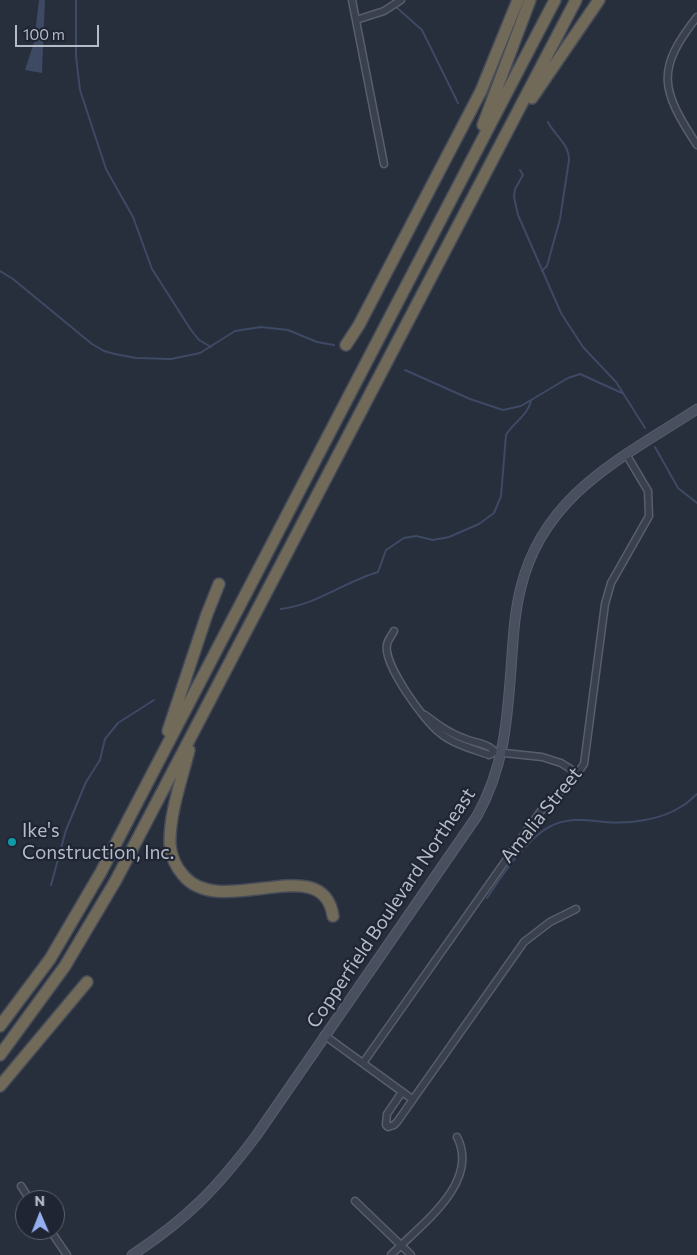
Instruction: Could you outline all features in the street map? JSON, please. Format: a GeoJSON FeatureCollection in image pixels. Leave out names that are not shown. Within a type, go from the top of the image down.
{"type":"FeatureCollection","features":[{"type":"Feature","properties":{"kind":"highway"},"geometry":{"type":"LineString","coordinates":[[346,345],[359,325],[481,91],[518,0]]}},
{"type":"Feature","properties":{"kind":"highway"},"geometry":{"type":"LineString","coordinates":[[466,168],[530,0]]}},
{"type":"Feature","properties":{"kind":"highway"},"geometry":{"type":"LineString","coordinates":[[0,1026],[34,982],[69,928],[157,764],[555,0]]}},
{"type":"Feature","properties":{"kind":"highway"},"geometry":{"type":"LineString","coordinates":[[0,1055],[50,990],[85,935],[194,732],[576,0]]}},
{"type":"Feature","properties":{"kind":"highway"},"geometry":{"type":"LineString","coordinates":[[506,134],[600,0]]}},
{"type":"Feature","properties":{"kind":"highway"},"geometry":{"type":"LineString","coordinates":[[157,764],[207,614],[219,584]]}},
{"type":"Feature","properties":{"kind":"highway"},"geometry":{"type":"LineString","coordinates":[[194,732],[172,823],[170,842],[174,862],[179,871],[194,885],[215,892],[295,885],[308,886],[326,898],[333,916]]}},
{"type":"Feature","properties":{"kind":"highway"},"geometry":{"type":"LineString","coordinates":[[0,1086],[87,982]]}},
{"type":"Feature","properties":{"kind":"main road","name":"Copperfield Boulevard Northeast"},"geometry":{"type":"LineString","coordinates":[[132,1255],[142,1252],[182,1219],[220,1183],[256,1136],[477,816],[492,785],[508,718],[516,611],[521,586],[532,554],[561,508],[599,472],[697,409]]}},
{"type":"Feature","properties":{"kind":"street"},"geometry":{"type":"LineString","coordinates":[[352,0],[384,164]]}},
{"type":"Feature","properties":{"kind":"street"},"geometry":{"type":"LineString","coordinates":[[356,20],[391,8],[401,0]]}},
{"type":"Feature","properties":{"kind":"street"},"geometry":{"type":"LineString","coordinates":[[697,17],[672,51],[667,75],[670,98],[697,145]]}},
{"type":"Feature","properties":{"kind":"street","name":"Amalia Street"},"geometry":{"type":"LineString","coordinates":[[363,1063],[540,812],[584,764],[605,604],[611,583],[649,516],[648,491],[626,454]]}},
{"type":"Feature","properties":{"kind":"street"},"geometry":{"type":"LineString","coordinates":[[394,631],[386,645],[389,661],[420,710],[423,718],[441,734],[459,744],[489,754],[499,753],[542,757],[561,763],[577,773]]}},
{"type":"Feature","properties":{"kind":"street"},"geometry":{"type":"LineString","coordinates":[[402,1092],[385,1118],[388,1127],[394,1125],[524,942],[550,922],[576,909]]}},
{"type":"Feature","properties":{"kind":"street"},"geometry":{"type":"LineString","coordinates":[[324,1035],[412,1099]]}},
{"type":"Feature","properties":{"kind":"street"},"geometry":{"type":"LineString","coordinates":[[391,1255],[449,1196],[457,1184],[462,1154],[456,1137]]}},
{"type":"Feature","properties":{"kind":"street"},"geometry":{"type":"LineString","coordinates":[[21,1186],[24,1190]]}},
{"type":"Feature","properties":{"kind":"street"},"geometry":{"type":"LineString","coordinates":[[355,1201],[411,1255]]}},
{"type":"Feature","properties":{"kind":"street"},"geometry":{"type":"LineString","coordinates":[[57,1240],[67,1255]]}},
{"type":"Feature","properties":{"kind":"water"},"geometry":{"type":"Polygon","coordinates":[[[39,0],[45,0],[42,73],[25,70],[34,42],[39,0]]]}},
{"type":"Feature","properties":{"kind":"waterway"},"geometry":{"type":"LineString","coordinates":[[76,0],[76,56],[80,90],[106,169],[133,217],[152,269],[191,330],[199,340],[211,347]]}},
{"type":"Feature","properties":{"kind":"waterway"},"geometry":{"type":"LineString","coordinates":[[395,6],[422,30],[458,103]]}},
{"type":"Feature","properties":{"kind":"waterway"},"geometry":{"type":"LineString","coordinates":[[542,271],[547,266],[560,219],[569,160],[567,149],[548,122]]}},
{"type":"Feature","properties":{"kind":"waterway"},"geometry":{"type":"LineString","coordinates":[[520,170],[523,175],[515,189],[514,197],[518,215],[561,313],[583,347],[616,382],[645,428]]}},
{"type":"Feature","properties":{"kind":"waterway"},"geometry":{"type":"LineString","coordinates":[[0,271],[13,279],[92,344],[104,351],[115,354],[136,358],[171,359],[200,353],[235,331],[261,327],[288,330],[317,342],[334,345]]}},
{"type":"Feature","properties":{"kind":"waterway"},"geometry":{"type":"LineString","coordinates":[[405,370],[470,399],[503,410],[521,406],[568,378],[580,374],[622,393]]}},
{"type":"Feature","properties":{"kind":"waterway"},"geometry":{"type":"LineString","coordinates":[[281,609],[306,603],[353,581],[378,572],[386,550],[404,538],[416,536],[433,540],[449,537],[479,524],[494,513],[501,496],[506,435],[527,411],[531,401]]}},
{"type":"Feature","properties":{"kind":"waterway"},"geometry":{"type":"LineString","coordinates":[[655,447],[678,488],[697,503]]}},
{"type":"Feature","properties":{"kind":"waterway"},"geometry":{"type":"LineString","coordinates":[[51,885],[66,830],[86,782],[100,760],[105,739],[118,723],[154,700]]}},
{"type":"Feature","properties":{"kind":"waterway"},"geometry":{"type":"LineString","coordinates":[[487,898],[506,869],[523,849],[531,840],[549,827],[570,820],[624,822],[655,818],[674,811],[697,794]]}},
{"type":"Feature","properties":{"kind":"place","name":"Ike's Construction, Inc."},"geometry":{"type":"Point","coordinates":[12,842]}}]}
